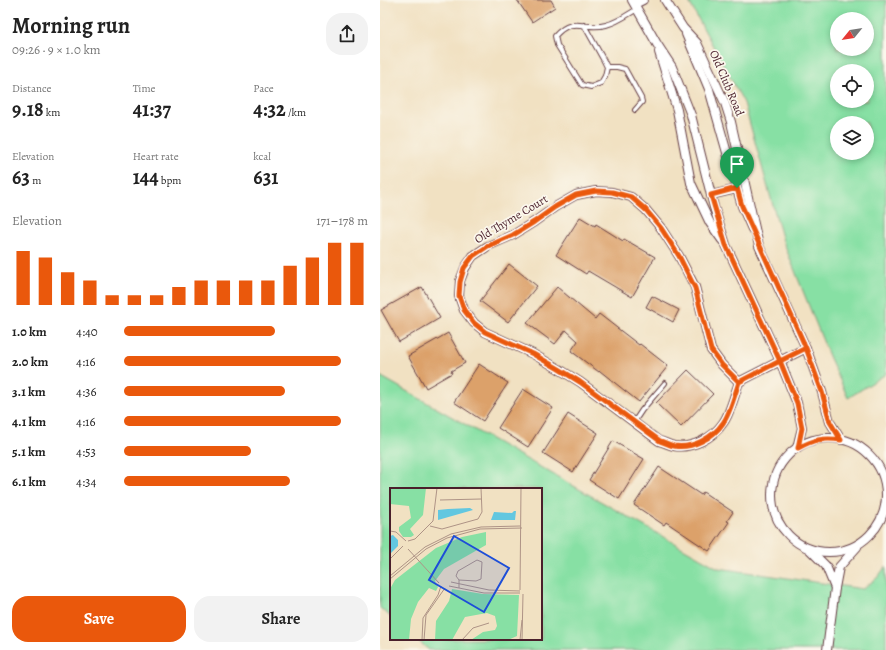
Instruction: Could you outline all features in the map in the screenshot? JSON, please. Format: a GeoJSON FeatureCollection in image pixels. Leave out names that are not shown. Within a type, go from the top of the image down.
{"type":"FeatureCollection","features":[{"type":"Feature","properties":{"kind":"street"},"geometry":{"type":"LineString","coordinates":[[643,0],[635,4],[656,44],[672,67],[691,115],[711,195],[726,245],[780,361],[797,403],[802,428],[798,448]]}},
{"type":"Feature","properties":{"kind":"street","name":"Old Club Road"},"geometry":{"type":"LineString","coordinates":[[665,0],[683,28],[709,89],[742,206],[806,348],[822,392],[830,422],[841,440]]}},
{"type":"Feature","properties":{"kind":"street","name":"Old Club Road"},"geometry":{"type":"LineString","coordinates":[[683,28],[697,43],[731,122],[759,246]]}},
{"type":"Feature","properties":{"kind":"street"},"geometry":{"type":"LineString","coordinates":[[656,44],[677,110],[691,183],[710,223],[726,245]]}},
{"type":"Feature","properties":{"kind":"street"},"geometry":{"type":"LineString","coordinates":[[711,195],[737,188]]}},
{"type":"Feature","properties":{"kind":"street","name":"Old Thyme Court"},"geometry":{"type":"LineString","coordinates":[[596,191],[612,192],[631,197],[646,210],[661,228],[679,256],[695,288],[711,350],[722,365],[739,382],[724,422],[714,434],[691,446],[675,446],[660,441],[580,382],[533,354],[485,332],[474,323],[464,310],[459,296],[460,282],[464,268],[473,256],[488,246],[513,235],[576,195],[596,191]]}},
{"type":"Feature","properties":{"kind":"street"},"geometry":{"type":"LineString","coordinates":[[739,382],[806,348]]}},
{"type":"Feature","properties":{"kind":"street"},"geometry":{"type":"LineString","coordinates":[[827,650],[839,567],[870,535],[885,511],[886,491],[883,470],[863,450],[853,444],[831,438],[809,442],[787,456],[781,464],[773,482],[772,500],[774,511],[779,522],[787,533],[796,542],[818,551],[841,551],[862,542]]}},
{"type":"Feature","properties":{"kind":"street"},"geometry":{"type":"LineString","coordinates":[[808,548],[826,566],[835,588]]}},
{"type":"Feature","properties":{"kind":"lane"},"geometry":{"type":"LineString","coordinates":[[584,26],[607,67],[605,76],[601,83],[591,87],[582,86],[557,44],[555,36],[559,31],[568,25],[576,24],[590,27],[606,25],[623,18],[635,4]]}},
{"type":"Feature","properties":{"kind":"lane"},"geometry":{"type":"LineString","coordinates":[[607,67],[625,69],[642,102],[635,110]]}},
{"type":"Feature","properties":{"kind":"lane"},"geometry":{"type":"LineString","coordinates":[[634,422],[642,410],[665,383]]}},
{"type":"Feature","properties":{"kind":"green space"},"geometry":{"type":"Polygon","coordinates":[[[688,0],[886,0],[886,374],[848,398],[829,356],[783,241],[744,103],[688,0]]]}},
{"type":"Feature","properties":{"kind":"green space"},"geometry":{"type":"Polygon","coordinates":[[[380,376],[718,568],[863,589],[878,577],[886,566],[886,650],[429,650],[417,640],[542,640],[542,488],[390,488],[390,616],[380,608],[380,376]]]}},
{"type":"Feature","properties":{"kind":"building"},"geometry":{"type":"Polygon","coordinates":[[[517,0],[551,0],[555,7],[532,22],[517,0]]]}},
{"type":"Feature","properties":{"kind":"building"},"geometry":{"type":"Polygon","coordinates":[[[580,217],[595,226],[596,224],[623,241],[624,239],[655,257],[632,297],[588,271],[586,274],[556,255],[580,217]]]}},
{"type":"Feature","properties":{"kind":"building"},"geometry":{"type":"Polygon","coordinates":[[[509,264],[537,286],[508,322],[480,301],[509,264]]]}},
{"type":"Feature","properties":{"kind":"building"},"geometry":{"type":"Polygon","coordinates":[[[422,287],[440,318],[399,342],[381,310],[422,287]]]}},
{"type":"Feature","properties":{"kind":"building"},"geometry":{"type":"Polygon","coordinates":[[[557,287],[595,319],[599,314],[668,366],[639,402],[600,371],[599,372],[571,351],[578,341],[566,330],[555,344],[527,323],[557,287]]]}},
{"type":"Feature","properties":{"kind":"building"},"geometry":{"type":"Polygon","coordinates":[[[652,296],[679,310],[673,322],[646,307],[652,296]]]}},
{"type":"Feature","properties":{"kind":"building"},"geometry":{"type":"Polygon","coordinates":[[[448,333],[465,363],[451,371],[452,373],[426,388],[408,356],[448,333]]]}},
{"type":"Feature","properties":{"kind":"building"},"geometry":{"type":"Polygon","coordinates":[[[479,364],[508,383],[483,421],[454,402],[479,364]]]}},
{"type":"Feature","properties":{"kind":"building"},"geometry":{"type":"Polygon","coordinates":[[[688,370],[713,394],[681,427],[656,403],[688,370]]]}},
{"type":"Feature","properties":{"kind":"building"},"geometry":{"type":"Polygon","coordinates":[[[523,389],[553,408],[528,447],[498,428],[523,389]]]}},
{"type":"Feature","properties":{"kind":"building"},"geometry":{"type":"Polygon","coordinates":[[[568,414],[598,433],[573,472],[543,453],[568,414]]]}},
{"type":"Feature","properties":{"kind":"building"},"geometry":{"type":"Polygon","coordinates":[[[613,441],[644,459],[619,499],[589,480],[613,441]]]}},
{"type":"Feature","properties":{"kind":"building"},"geometry":{"type":"Polygon","coordinates":[[[659,467],[701,495],[703,492],[733,512],[727,521],[729,522],[709,551],[666,522],[664,525],[634,505],[659,467]]]}},
{"type":"Feature","properties":{"kind":"route"},"geometry":{"type":"LineString","coordinates":[[737,188],[711,195],[726,245],[780,361],[806,348],[822,392],[830,422],[841,440],[831,438],[820,439],[809,442],[798,448],[802,428],[797,403],[780,361],[739,382],[722,365],[711,350],[695,288],[679,256],[661,228],[646,210],[631,197],[612,192],[596,191],[576,195],[513,235],[488,246],[473,256],[464,268],[460,282],[459,296],[464,310],[474,323],[485,332],[533,354],[580,382],[660,441],[675,446],[691,446],[714,434],[724,422],[739,382],[780,361],[806,348],[759,246],[742,206],[737,188]]}}]}
